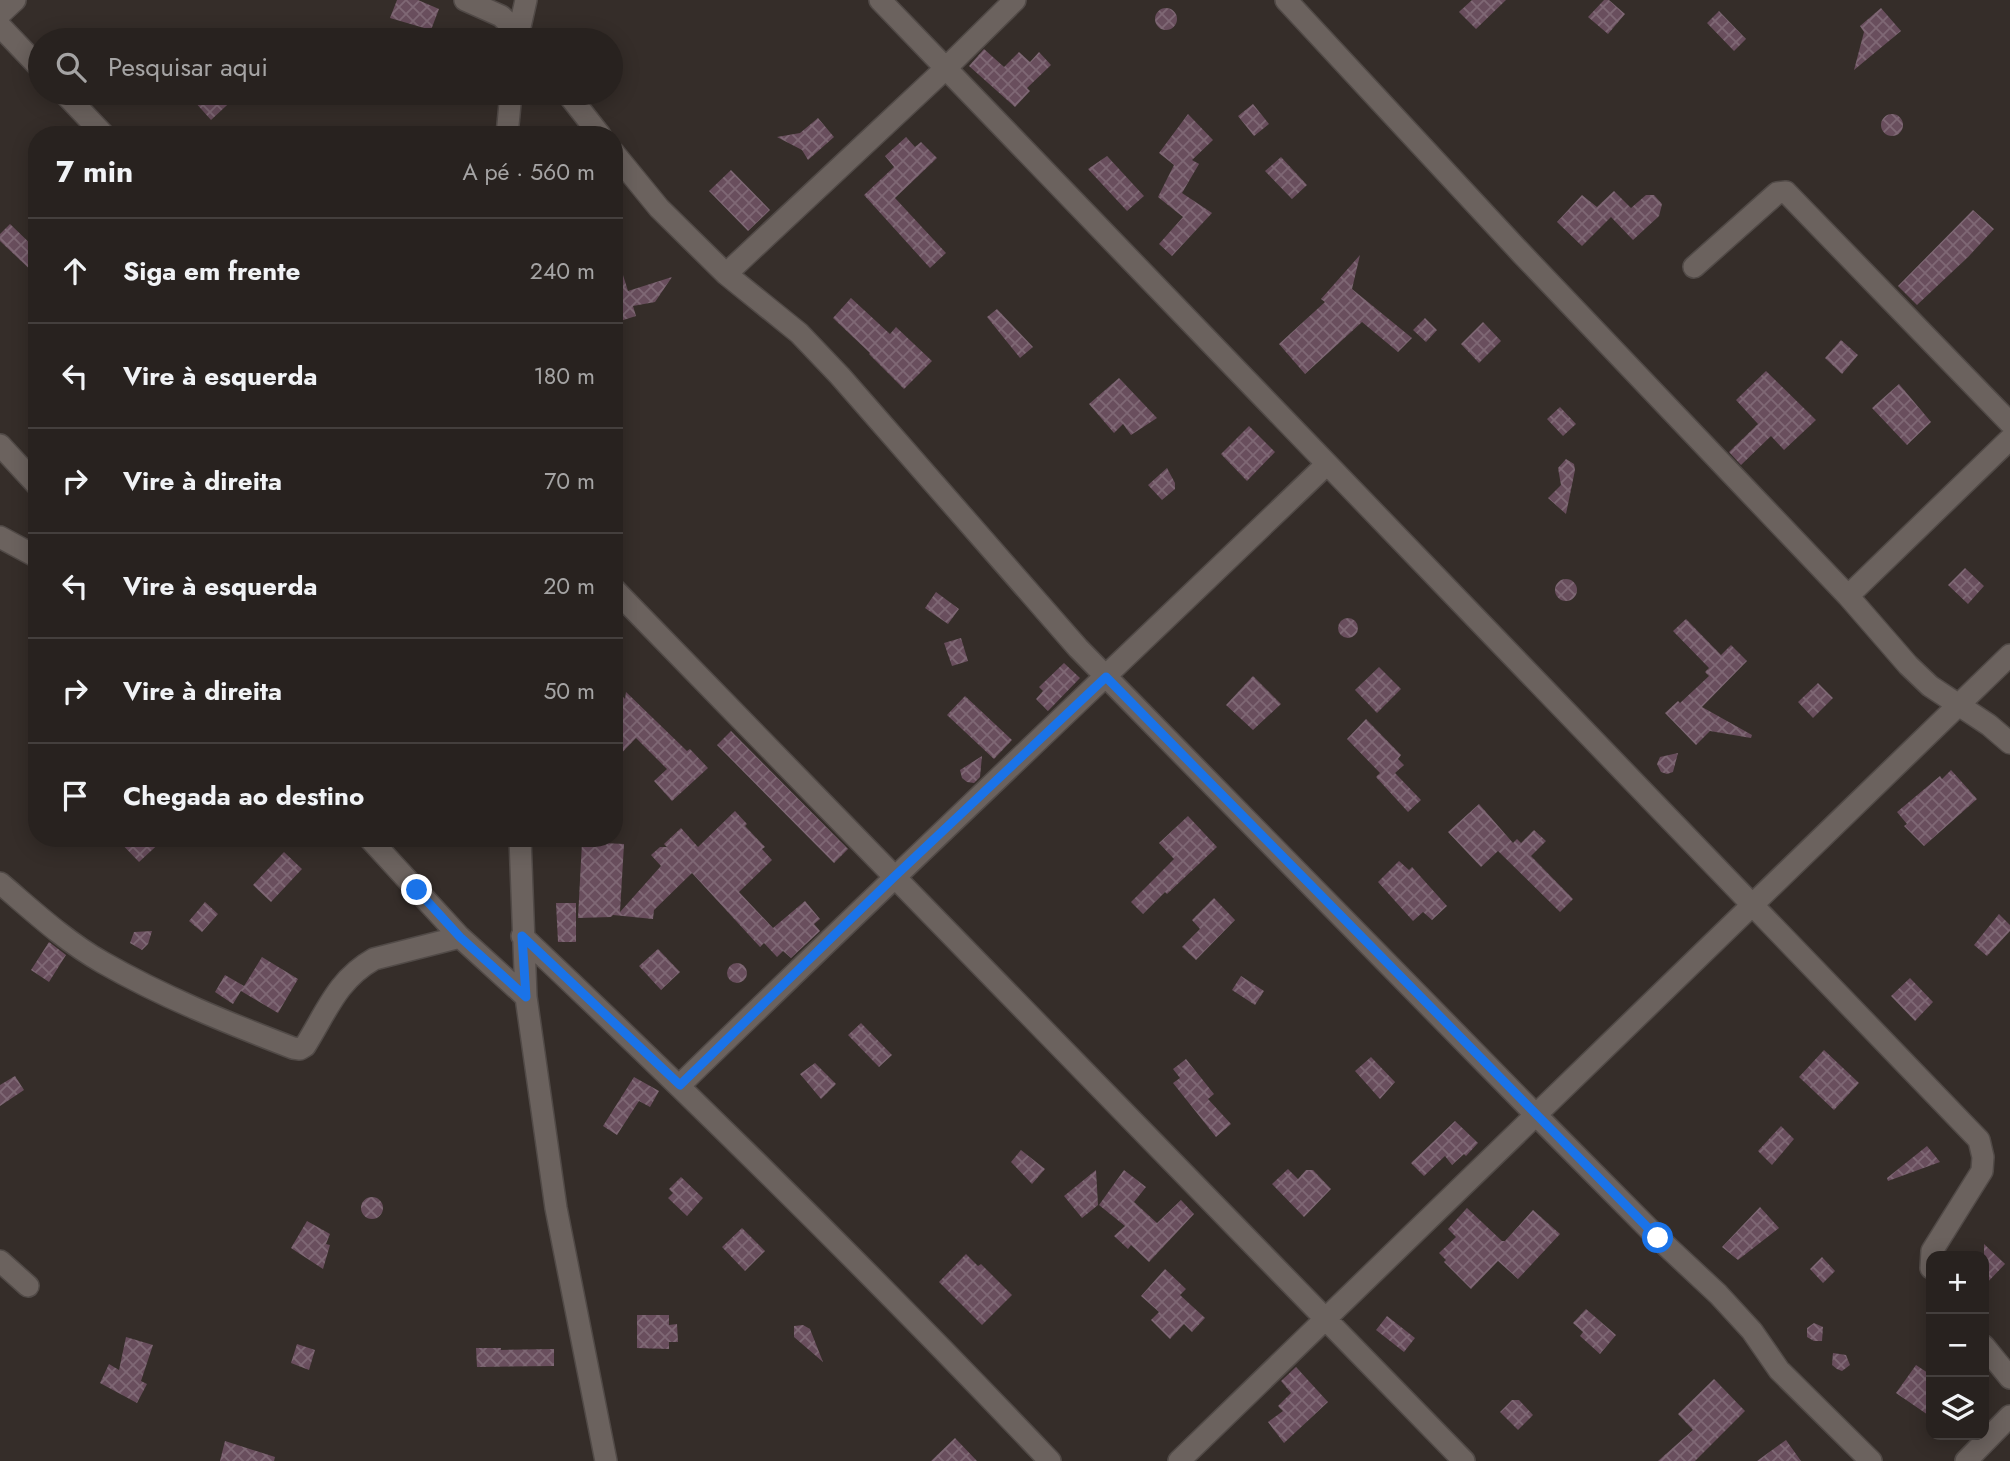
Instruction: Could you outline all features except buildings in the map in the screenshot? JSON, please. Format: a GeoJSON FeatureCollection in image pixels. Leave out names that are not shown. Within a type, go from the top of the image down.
{"type":"FeatureCollection","features":[{"type":"Feature","properties":{"kind":"street"},"geometry":{"type":"LineString","coordinates":[[0,14],[15,0]]}},
{"type":"Feature","properties":{"kind":"street"},"geometry":{"type":"LineString","coordinates":[[465,0],[501,16],[512,28]]}},
{"type":"Feature","properties":{"kind":"street"},"geometry":{"type":"LineString","coordinates":[[522,28],[526,0]]}},
{"type":"Feature","properties":{"kind":"street"},"geometry":{"type":"LineString","coordinates":[[880,0],[1979,1140],[1983,1157],[1982,1171],[1932,1251]]}},
{"type":"Feature","properties":{"kind":"street"},"geometry":{"type":"LineString","coordinates":[[726,274],[1015,0]]}},
{"type":"Feature","properties":{"kind":"street"},"geometry":{"type":"LineString","coordinates":[[1286,0],[1522,254],[1848,596],[1908,665],[1930,686],[2010,743]]}},
{"type":"Feature","properties":{"kind":"street"},"geometry":{"type":"LineString","coordinates":[[0,26],[28,55]]}},
{"type":"Feature","properties":{"kind":"street"},"geometry":{"type":"LineString","coordinates":[[75,105],[95,126]]}},
{"type":"Feature","properties":{"kind":"street"},"geometry":{"type":"LineString","coordinates":[[508,126],[510,105]]}},
{"type":"Feature","properties":{"kind":"street"},"geometry":{"type":"LineString","coordinates":[[576,105],[593,126]]}},
{"type":"Feature","properties":{"kind":"street"},"geometry":{"type":"LineString","coordinates":[[623,164],[659,208],[726,274],[799,333],[885,424],[1043,610],[1106,677],[1658,1238],[1718,1294],[1752,1331],[1779,1370],[1871,1461]]}},
{"type":"Feature","properties":{"kind":"street"},"geometry":{"type":"LineString","coordinates":[[1693,267],[1777,193],[1786,192],[2010,423]]}},
{"type":"Feature","properties":{"kind":"street"},"geometry":{"type":"LineString","coordinates":[[1848,596],[2010,439]]}},
{"type":"Feature","properties":{"kind":"street"},"geometry":{"type":"LineString","coordinates":[[0,445],[28,475]]}},
{"type":"Feature","properties":{"kind":"street"},"geometry":{"type":"LineString","coordinates":[[680,1085],[1327,464]]}},
{"type":"Feature","properties":{"kind":"street"},"geometry":{"type":"LineString","coordinates":[[0,537],[28,552]]}},
{"type":"Feature","properties":{"kind":"street"},"geometry":{"type":"LineString","coordinates":[[623,598],[1464,1461]]}},
{"type":"Feature","properties":{"kind":"street"},"geometry":{"type":"LineString","coordinates":[[1178,1461],[2010,655]]}},
{"type":"Feature","properties":{"kind":"street"},"geometry":{"type":"LineString","coordinates":[[377,847],[460,937],[526,997]]}},
{"type":"Feature","properties":{"kind":"street"},"geometry":{"type":"LineString","coordinates":[[520,847],[526,997],[556,1208],[606,1461]]}},
{"type":"Feature","properties":{"kind":"street"},"geometry":{"type":"LineString","coordinates":[[0,883],[51,927],[101,961],[198,1011],[300,1049],[306,1046],[334,993],[364,965],[374,959],[460,937]]}},
{"type":"Feature","properties":{"kind":"street"},"geometry":{"type":"LineString","coordinates":[[522,936],[680,1085],[932,1337],[1050,1461]]}},
{"type":"Feature","properties":{"kind":"street"},"geometry":{"type":"LineString","coordinates":[[0,1261],[28,1286]]}},
{"type":"Feature","properties":{"kind":"street"},"geometry":{"type":"LineString","coordinates":[[1989,1352],[2010,1378]]}},
{"type":"Feature","properties":{"kind":"street"},"geometry":{"type":"LineString","coordinates":[[1966,1461],[2010,1416]]}},
{"type":"Feature","properties":{"kind":"route"},"geometry":{"type":"LineString","coordinates":[[417,890],[460,937],[526,997],[522,936],[680,1085],[894,877],[1106,677],[1658,1238]]}}]}
